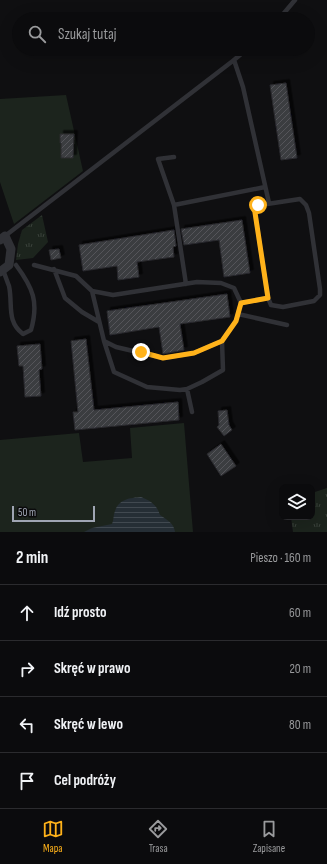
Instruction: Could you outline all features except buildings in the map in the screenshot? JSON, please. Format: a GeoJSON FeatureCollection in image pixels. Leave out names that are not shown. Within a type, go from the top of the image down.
{"type":"FeatureCollection","features":[{"type":"Feature","properties":{"kind":"street"},"geometry":{"type":"LineString","coordinates":[[2,271],[9,265],[11,257],[11,249],[3,238]]}},
{"type":"Feature","properties":{"kind":"lane"},"geometry":{"type":"LineString","coordinates":[[285,12],[295,0]]}},
{"type":"Feature","properties":{"kind":"lane"},"geometry":{"type":"LineString","coordinates":[[3,238],[239,56]]}},
{"type":"Feature","properties":{"kind":"lane"},"geometry":{"type":"LineString","coordinates":[[234,60],[243,87],[269,203]]}},
{"type":"Feature","properties":{"kind":"lane"},"geometry":{"type":"LineString","coordinates":[[174,157],[158,159],[174,205],[186,284]]}},
{"type":"Feature","properties":{"kind":"lane"},"geometry":{"type":"LineString","coordinates":[[174,205],[265,187]]}},
{"type":"Feature","properties":{"kind":"lane"},"geometry":{"type":"LineString","coordinates":[[300,199],[306,205],[309,213],[320,296],[314,301],[283,307],[271,305],[268,298],[254,206],[300,199]]}},
{"type":"Feature","properties":{"kind":"lane"},"geometry":{"type":"LineString","coordinates":[[2,271],[9,286],[13,321],[16,329],[23,334],[31,330],[34,320],[34,300],[30,285],[16,265]]}},
{"type":"Feature","properties":{"kind":"lane"},"geometry":{"type":"LineString","coordinates":[[34,265],[76,276],[92,291],[113,295],[197,282],[221,283],[234,288],[241,303],[236,321],[222,341],[194,353],[163,358],[116,347],[104,341]]}},
{"type":"Feature","properties":{"kind":"lane"},"geometry":{"type":"LineString","coordinates":[[54,269],[65,298],[82,312],[99,322]]}},
{"type":"Feature","properties":{"kind":"lane"},"geometry":{"type":"LineString","coordinates":[[92,291],[104,341],[114,372],[147,387],[187,390],[223,370],[222,341]]}},
{"type":"Feature","properties":{"kind":"lane"},"geometry":{"type":"LineString","coordinates":[[241,303],[268,298]]}},
{"type":"Feature","properties":{"kind":"lane"},"geometry":{"type":"LineString","coordinates":[[238,314],[287,325]]}},
{"type":"Feature","properties":{"kind":"lane"},"geometry":{"type":"LineString","coordinates":[[187,390],[192,412]]}},
{"type":"Feature","properties":{"kind":"green space"},"geometry":{"type":"Polygon","coordinates":[[[66,95],[83,171],[14,224],[0,182],[0,99],[66,95]]]}},
{"type":"Feature","properties":{"kind":"green space"},"geometry":{"type":"Polygon","coordinates":[[[42,215],[48,242],[33,258],[16,260],[22,230],[42,215]]]}},
{"type":"Feature","properties":{"kind":"green space"},"geometry":{"type":"Polygon","coordinates":[[[184,423],[193,532],[0,532],[0,440],[79,433],[83,462],[132,458],[130,428],[184,423]]]}},
{"type":"Feature","properties":{"kind":"green space"},"geometry":{"type":"Polygon","coordinates":[[[327,488],[327,532],[293,532],[291,520],[315,520],[315,492],[327,488]]]}},
{"type":"Feature","properties":{"kind":"shaded area"},"geometry":{"type":"Polygon","coordinates":[[[141,497],[151,502],[155,506],[160,515],[172,524],[175,532],[84,532],[92,528],[112,524],[114,513],[119,504],[125,500],[141,497]]]}},
{"type":"Feature","properties":{"kind":"route"},"geometry":{"type":"LineString","coordinates":[[141,352],[163,358],[194,353],[222,341],[236,321],[241,303],[268,298],[254,206],[258,205]]}}]}
